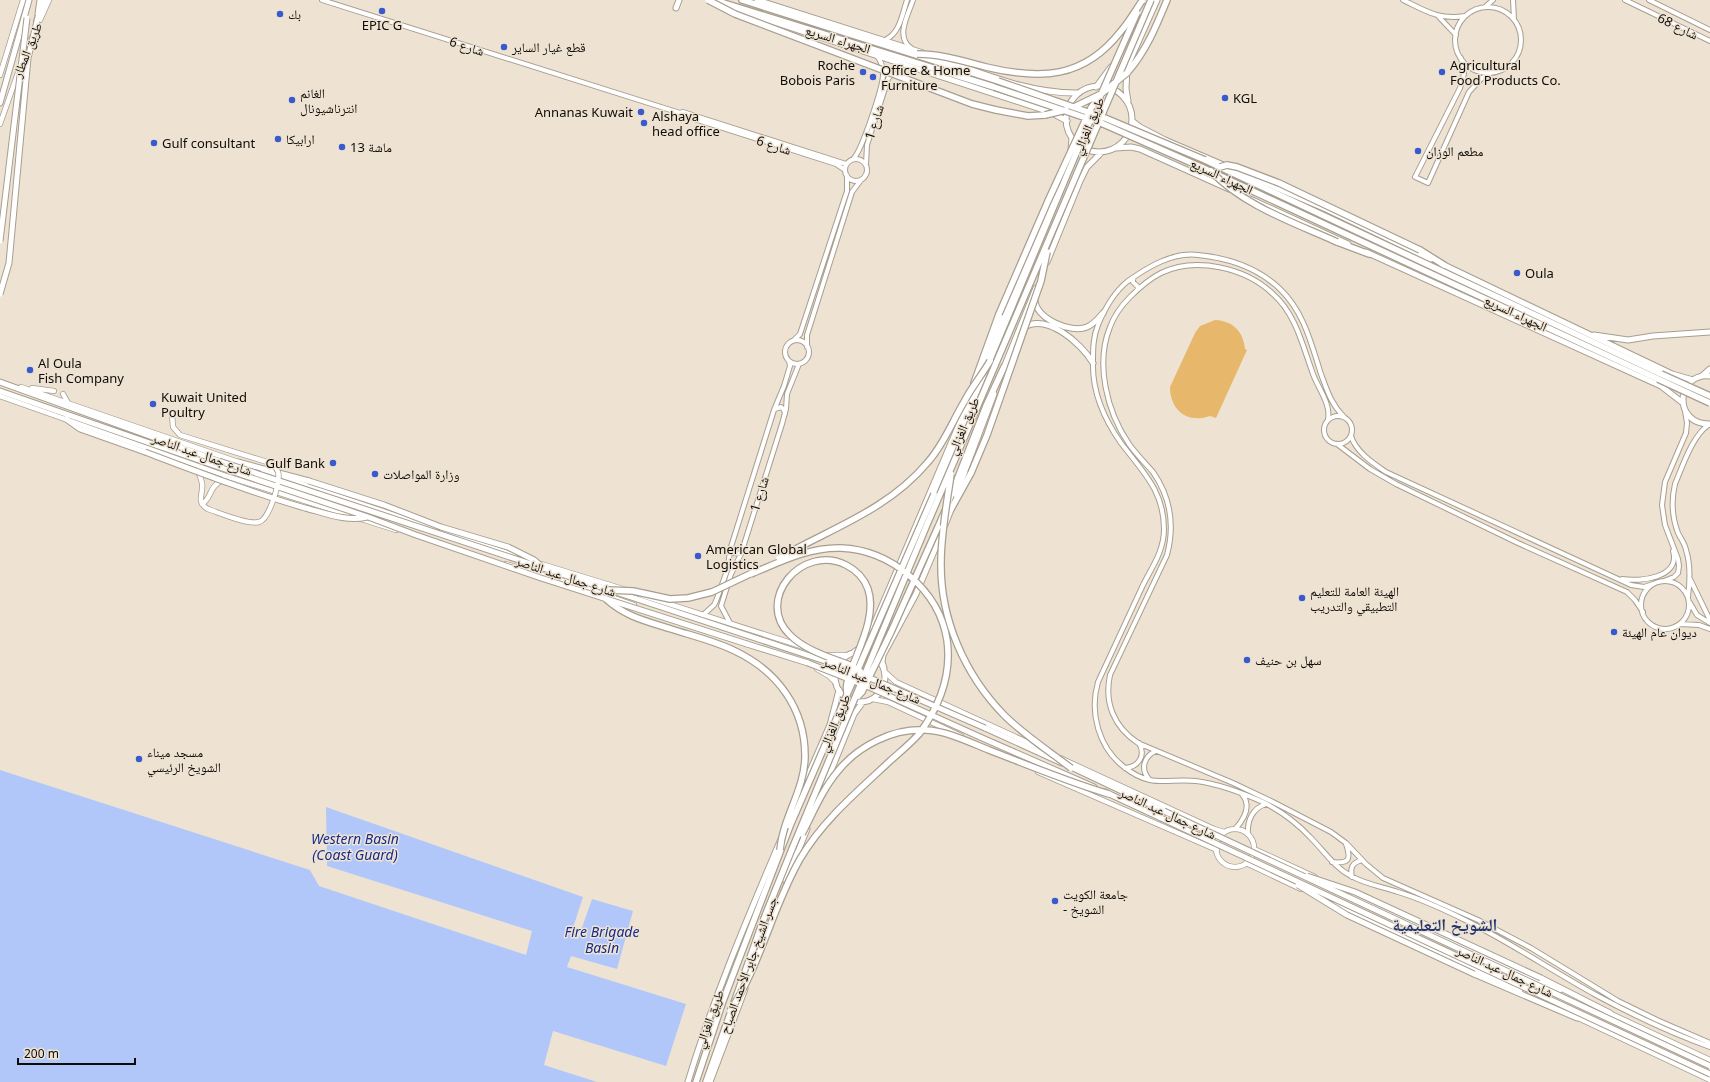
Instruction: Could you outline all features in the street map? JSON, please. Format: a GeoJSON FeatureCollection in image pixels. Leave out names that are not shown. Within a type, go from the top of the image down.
{"type":"FeatureCollection","features":[{"type":"Feature","properties":{"kind":"highway"},"geometry":{"type":"LineString","coordinates":[[37,21],[44,0]]}},
{"type":"Feature","properties":{"kind":"highway"},"geometry":{"type":"LineString","coordinates":[[708,0],[735,14],[972,104],[1011,114],[1028,116],[1055,113],[1074,108],[1101,94],[1116,83],[1135,63],[1152,37],[1167,0]]}},
{"type":"Feature","properties":{"kind":"highway","name":"الجهراء السريع"},"geometry":{"type":"LineString","coordinates":[[714,0],[1080,115],[1142,139],[1710,403]]}},
{"type":"Feature","properties":{"kind":"highway","name":"الجهراء السريع"},"geometry":{"type":"LineString","coordinates":[[742,0],[917,54],[1085,110],[1152,137],[1220,167],[1710,396]]}},
{"type":"Feature","properties":{"kind":"highway"},"geometry":{"type":"LineString","coordinates":[[917,54],[942,55],[993,69],[1031,75],[1042,75],[1064,71],[1096,56],[1121,32],[1141,0]]}},
{"type":"Feature","properties":{"kind":"highway","name":"طريق الغزالي"},"geometry":{"type":"LineString","coordinates":[[780,850],[990,361],[1141,0]]}},
{"type":"Feature","properties":{"kind":"highway","name":"طريق الغزالي"},"geometry":{"type":"LineString","coordinates":[[792,849],[952,466],[1151,0]]}},
{"type":"Feature","properties":{"kind":"highway"},"geometry":{"type":"LineString","coordinates":[[961,418],[999,314],[1091,108],[1100,96]]}},
{"type":"Feature","properties":{"kind":"highway"},"geometry":{"type":"LineString","coordinates":[[1220,167],[1227,165],[1237,167],[1279,183],[1420,250],[1444,265]]}},
{"type":"Feature","properties":{"kind":"highway"},"geometry":{"type":"LineString","coordinates":[[1211,171],[1228,188],[1248,201],[1337,242],[1369,254]]}},
{"type":"Feature","properties":{"kind":"highway"},"geometry":{"type":"LineString","coordinates":[[951,510],[971,473],[986,435],[1041,281],[1048,244]]}},
{"type":"Feature","properties":{"kind":"highway"},"geometry":{"type":"LineString","coordinates":[[751,574],[865,514],[883,503],[908,483],[937,451],[950,431],[964,401],[990,361]]}},
{"type":"Feature","properties":{"kind":"highway"},"geometry":{"type":"LineString","coordinates":[[854,699],[862,692],[869,678],[938,527],[986,406],[1004,367]]}},
{"type":"Feature","properties":{"kind":"highway"},"geometry":{"type":"LineString","coordinates":[[952,466],[941,542],[940,562],[946,608],[952,630],[972,674],[986,695],[1023,732],[1071,768]]}},
{"type":"Feature","properties":{"kind":"highway"},"geometry":{"type":"LineString","coordinates":[[608,590],[633,591],[670,599],[688,598],[712,592],[787,558],[822,549],[840,548],[859,550],[877,556],[906,573],[926,594],[941,619],[947,640],[948,660],[942,694],[929,720],[919,734],[834,814],[801,858],[789,880],[764,944],[739,998],[730,1011]]}},
{"type":"Feature","properties":{"kind":"highway"},"geometry":{"type":"LineString","coordinates":[[847,694],[847,682],[852,669],[854,664],[866,626],[871,606],[868,589],[859,574],[850,567],[839,562],[820,560],[802,566],[791,574],[780,591],[778,613],[785,630],[802,644],[829,657],[852,666],[856,668],[863,675]]}},
{"type":"Feature","properties":{"kind":"highway"},"geometry":{"type":"LineString","coordinates":[[606,599],[617,609],[633,617],[739,653],[765,670],[785,690],[800,720],[804,739],[805,758],[800,783],[782,835],[780,850]]}},
{"type":"Feature","properties":{"kind":"highway"},"geometry":{"type":"LineString","coordinates":[[792,849],[797,844],[828,784],[844,763],[880,739],[893,734],[912,730],[925,730],[952,735],[1083,787],[1108,794]]}},
{"type":"Feature","properties":{"kind":"highway","name":"جسر الشيخ جابر الأحمد الصباح"},"geometry":{"type":"LineString","coordinates":[[706,1082],[763,921],[792,849]]}},
{"type":"Feature","properties":{"kind":"highway","name":"جسر الشيخ جابر الأحمد الصباح"},"geometry":{"type":"LineString","coordinates":[[696,1082],[723,1001],[780,850]]}},
{"type":"Feature","properties":{"kind":"main road","name":"طريق المطار"},"geometry":{"type":"LineString","coordinates":[[0,75],[23,0]]}},
{"type":"Feature","properties":{"kind":"main road"},"geometry":{"type":"LineString","coordinates":[[0,241],[30,0]]}},
{"type":"Feature","properties":{"kind":"main road"},"geometry":{"type":"LineString","coordinates":[[0,103],[30,0]]}},
{"type":"Feature","properties":{"kind":"main road","name":"طريق المطار"},"geometry":{"type":"LineString","coordinates":[[0,294],[9,263],[28,58],[37,21],[40,0]]}},
{"type":"Feature","properties":{"kind":"main road","name":"طريق المطار"},"geometry":{"type":"LineString","coordinates":[[0,124],[29,43],[49,0]]}},
{"type":"Feature","properties":{"kind":"main road"},"geometry":{"type":"LineString","coordinates":[[676,8],[679,0]]}},
{"type":"Feature","properties":{"kind":"main road","name":"الجهراء السريع"},"geometry":{"type":"LineString","coordinates":[[704,0],[1050,112],[1067,121]]}},
{"type":"Feature","properties":{"kind":"main road","name":"الجهراء السريع"},"geometry":{"type":"LineString","coordinates":[[756,0],[885,40],[1027,87],[1054,93],[1079,93]]}},
{"type":"Feature","properties":{"kind":"main road","name":"طريق الغزالي"},"geometry":{"type":"LineString","coordinates":[[1096,87],[1110,70],[1141,0]]}},
{"type":"Feature","properties":{"kind":"main road"},"geometry":{"type":"LineString","coordinates":[[1128,104],[1122,96],[1105,87],[1087,89],[1079,93],[1071,103],[1067,115],[1067,121],[1072,138],[1082,147],[1091,151],[1102,152],[1116,148],[1126,138],[1132,121],[1126,89],[1127,67],[1157,0]]}},
{"type":"Feature","properties":{"kind":"main road","name":"الجهراء السريع"},"geometry":{"type":"LineString","coordinates":[[1132,121],[1140,127],[1165,140],[1326,209],[1672,374],[1693,380]]}},
{"type":"Feature","properties":{"kind":"main road","name":"طريق الغزالي"},"geometry":{"type":"LineString","coordinates":[[854,652],[861,648],[867,641],[1068,162],[1072,138]]}},
{"type":"Feature","properties":{"kind":"main road","name":"الجهراء السريع"},"geometry":{"type":"LineString","coordinates":[[1116,148],[1131,147],[1148,152],[1661,386],[1683,402]]}},
{"type":"Feature","properties":{"kind":"main road","name":"طريق الغزالي"},"geometry":{"type":"LineString","coordinates":[[884,668],[882,662],[883,655],[916,594],[951,510],[1015,338],[1080,181],[1087,167],[1102,152]]}},
{"type":"Feature","properties":{"kind":"main road"},"geometry":{"type":"LineString","coordinates":[[1035,290],[1034,302],[1037,311],[1044,317],[1070,329],[1086,328],[1096,322],[1103,313]]}},
{"type":"Feature","properties":{"kind":"main road"},"geometry":{"type":"LineString","coordinates":[[1015,338],[1023,328],[1030,323],[1040,323],[1068,335],[1079,344],[1093,363]]}},
{"type":"Feature","properties":{"kind":"main road"},"geometry":{"type":"LineString","coordinates":[[1587,334],[1628,340],[1710,332]]}},
{"type":"Feature","properties":{"kind":"main road"},"geometry":{"type":"LineString","coordinates":[[1710,369],[1702,376],[1693,380],[1685,390],[1683,402],[1685,411],[1694,420],[1710,424]]}},
{"type":"Feature","properties":{"kind":"main road"},"geometry":{"type":"LineString","coordinates":[[1702,376],[1710,376]]}},
{"type":"Feature","properties":{"kind":"main road","name":"شارع جمال عبد الناصر"},"geometry":{"type":"LineString","coordinates":[[0,381],[51,397],[196,449],[541,564],[730,623],[823,655],[846,656]]}},
{"type":"Feature","properties":{"kind":"main road","name":"شارع جمال عبد الناصر"},"geometry":{"type":"LineString","coordinates":[[0,381],[227,464],[742,633],[863,675],[985,728],[1710,1066]]}},
{"type":"Feature","properties":{"kind":"main road"},"geometry":{"type":"LineString","coordinates":[[21,387],[54,391]]}},
{"type":"Feature","properties":{"kind":"main road","name":"شارع جمال عبد الناصر"},"geometry":{"type":"LineString","coordinates":[[0,391],[368,517],[416,535],[606,599],[826,670],[913,706],[1108,794],[1710,1074]]}},
{"type":"Feature","properties":{"kind":"main road"},"geometry":{"type":"LineString","coordinates":[[63,394],[68,403]]}},
{"type":"Feature","properties":{"kind":"main road","name":"شارع جمال عبد الناصر"},"geometry":{"type":"LineString","coordinates":[[0,396],[229,477],[583,587],[814,668],[829,676],[836,683]]}},
{"type":"Feature","properties":{"kind":"main road"},"geometry":{"type":"LineString","coordinates":[[172,414],[172,424],[177,433],[267,462],[275,467],[278,474],[270,510],[264,520],[257,523],[249,522],[208,509],[200,500],[202,481],[196,465]]}},
{"type":"Feature","properties":{"kind":"main road"},"geometry":{"type":"LineString","coordinates":[[66,419],[80,429],[266,496],[341,517],[355,519],[368,517]]}},
{"type":"Feature","properties":{"kind":"main road"},"geometry":{"type":"LineString","coordinates":[[196,449],[217,446]]}},
{"type":"Feature","properties":{"kind":"main road"},"geometry":{"type":"LineString","coordinates":[[238,462],[371,501],[465,535],[508,547],[534,560],[543,568]]}},
{"type":"Feature","properties":{"kind":"main road"},"geometry":{"type":"LineString","coordinates":[[202,504],[206,501],[215,484],[229,477]]}},
{"type":"Feature","properties":{"kind":"main road"},"geometry":{"type":"LineString","coordinates":[[202,488],[207,487],[210,491]]}},
{"type":"Feature","properties":{"kind":"main road"},"geometry":{"type":"LineString","coordinates":[[863,651],[872,654],[879,660],[884,668],[886,680],[882,691],[873,699],[862,702],[849,699],[838,690],[836,683],[836,668],[846,656],[854,652],[863,651]]}},
{"type":"Feature","properties":{"kind":"main road"},"geometry":{"type":"LineString","coordinates":[[886,673],[896,682],[1214,829],[1224,832],[1235,829],[1244,831],[1254,843],[1253,854],[1246,863],[1238,866],[1228,865],[1221,859],[1217,850],[1218,840],[1224,832]]}},
{"type":"Feature","properties":{"kind":"main road","name":"طريق الغزالي"},"geometry":{"type":"LineString","coordinates":[[688,1082],[747,917],[830,725],[838,690]]}},
{"type":"Feature","properties":{"kind":"main road"},"geometry":{"type":"LineString","coordinates":[[873,699],[888,702],[1029,768],[1217,850]]}},
{"type":"Feature","properties":{"kind":"main road","name":"طريق الغزالي"},"geometry":{"type":"LineString","coordinates":[[710,1082],[775,908],[854,714],[862,702]]}},
{"type":"Feature","properties":{"kind":"main road"},"geometry":{"type":"LineString","coordinates":[[1254,848],[1710,1060]]}},
{"type":"Feature","properties":{"kind":"main road"},"geometry":{"type":"LineString","coordinates":[[1246,863],[1710,1080]]}},
{"type":"Feature","properties":{"kind":"main road"},"geometry":{"type":"LineString","coordinates":[[1287,870],[1355,892],[1541,978],[1610,1013]]}},
{"type":"Feature","properties":{"kind":"main road"},"geometry":{"type":"LineString","coordinates":[[1285,876],[1317,898],[1347,915],[1474,974],[1577,1018]]}},
{"type":"Feature","properties":{"kind":"street","name":"شارع 6"},"geometry":{"type":"LineString","coordinates":[[322,0],[846,164]]}},
{"type":"Feature","properties":{"kind":"street"},"geometry":{"type":"LineString","coordinates":[[885,40],[890,38],[898,28],[907,0]]}},
{"type":"Feature","properties":{"kind":"street"},"geometry":{"type":"LineString","coordinates":[[912,49],[906,45],[902,36],[913,0]]}},
{"type":"Feature","properties":{"kind":"street"},"geometry":{"type":"LineString","coordinates":[[1403,0],[1438,16],[1450,18],[1465,16],[1477,9],[1485,7],[1501,10],[1514,20]]}},
{"type":"Feature","properties":{"kind":"street"},"geometry":{"type":"LineString","coordinates":[[1485,7],[1493,0]]}},
{"type":"Feature","properties":{"kind":"street"},"geometry":{"type":"LineString","coordinates":[[1465,16],[1456,35],[1456,47],[1461,58],[1464,74],[1460,88],[1415,177],[1428,183],[1469,92],[1482,78],[1499,71],[1512,63],[1520,50],[1521,34],[1514,20],[1512,0]]}},
{"type":"Feature","properties":{"kind":"street","name":"شارع 68"},"geometry":{"type":"LineString","coordinates":[[1625,0],[1710,42]]}},
{"type":"Feature","properties":{"kind":"street","name":"شارع 68"},"geometry":{"type":"LineString","coordinates":[[1649,0],[1710,30]]}},
{"type":"Feature","properties":{"kind":"street"},"geometry":{"type":"LineString","coordinates":[[1438,16],[1456,35]]}},
{"type":"Feature","properties":{"kind":"street","name":"شارع 1"},"geometry":{"type":"LineString","coordinates":[[854,158],[861,148],[883,79],[882,66],[877,56]]}},
{"type":"Feature","properties":{"kind":"street"},"geometry":{"type":"LineString","coordinates":[[1461,58],[1471,68],[1477,71],[1491,73]]}},
{"type":"Feature","properties":{"kind":"street","name":"شارع 1"},"geometry":{"type":"LineString","coordinates":[[866,164],[867,145],[888,79],[895,69],[903,64]]}},
{"type":"Feature","properties":{"kind":"street"},"geometry":{"type":"LineString","coordinates":[[1460,88],[1465,88],[1469,92]]}},
{"type":"Feature","properties":{"kind":"street","name":"شارع 6"},"geometry":{"type":"LineString","coordinates":[[680,113],[682,116],[836,164],[845,170]]}},
{"type":"Feature","properties":{"kind":"street"},"geometry":{"type":"LineString","coordinates":[[854,158],[858,158],[866,164],[867,171],[864,178],[860,180],[853,189],[807,335],[807,358],[799,364],[789,361],[785,355],[785,348],[800,334],[847,191],[847,177],[845,170],[846,164],[854,158]]}},
{"type":"Feature","properties":{"kind":"street"},"geometry":{"type":"LineString","coordinates":[[847,177],[853,181],[860,180]]}},
{"type":"Feature","properties":{"kind":"street"},"geometry":{"type":"LineString","coordinates":[[1669,537],[1678,559],[1678,573],[1674,577],[1664,581],[1644,587],[1638,587],[1386,472],[1360,451],[1355,445],[1351,436],[1351,425],[1330,400],[1304,324],[1295,307],[1280,290],[1262,274],[1241,264],[1220,258],[1194,254],[1179,256],[1155,264],[1133,278],[1117,292],[1103,313],[1095,332],[1093,347],[1095,392],[1120,441],[1147,475],[1157,491],[1162,510],[1164,530],[1161,551],[1149,573],[1100,677],[1095,693],[1094,708],[1099,733],[1111,754],[1134,775],[1158,782],[1198,781],[1241,793],[1266,804],[1295,822],[1311,837],[1332,862],[1352,877],[1415,898],[1465,920],[1529,954],[1654,1025],[1710,1047]]}},
{"type":"Feature","properties":{"kind":"street"},"geometry":{"type":"LineString","coordinates":[[1218,267],[1220,258]]}},
{"type":"Feature","properties":{"kind":"street"},"geometry":{"type":"LineString","coordinates":[[1579,982],[1531,948],[1478,920],[1383,878],[1362,860],[1346,843],[1331,832],[1245,788],[1138,743],[1124,732],[1114,718],[1108,703],[1109,682],[1115,664],[1167,555],[1171,540],[1172,523],[1168,501],[1163,488],[1129,444],[1115,417],[1108,398],[1104,372],[1104,348],[1110,326],[1124,304],[1139,288],[1161,273],[1180,267],[1195,265],[1218,267],[1247,276],[1274,294],[1293,319],[1318,387],[1328,407],[1328,419],[1324,429],[1324,435],[1328,440],[1337,444],[1383,477],[1396,484],[1627,592],[1635,600],[1648,621],[1661,628],[1668,628],[1680,624],[1699,625],[1710,629]]}},
{"type":"Feature","properties":{"kind":"street"},"geometry":{"type":"LineString","coordinates":[[1133,278],[1133,282],[1139,288]]}},
{"type":"Feature","properties":{"kind":"street"},"geometry":{"type":"LineString","coordinates":[[793,341],[801,342],[807,347]]}},
{"type":"Feature","properties":{"kind":"street","name":"شارع 1"},"geometry":{"type":"LineString","coordinates":[[703,615],[714,605],[728,568],[730,550],[774,410],[784,386],[790,366],[789,361]]}},
{"type":"Feature","properties":{"kind":"street","name":"شارع 1"},"geometry":{"type":"LineString","coordinates":[[721,606],[731,574],[741,554],[785,414],[787,394],[799,364]]}},
{"type":"Feature","properties":{"kind":"street"},"geometry":{"type":"LineString","coordinates":[[1095,392],[1100,395],[1106,390]]}},
{"type":"Feature","properties":{"kind":"street"},"geometry":{"type":"LineString","coordinates":[[774,410],[777,407],[781,407],[785,414]]}},
{"type":"Feature","properties":{"kind":"street"},"geometry":{"type":"LineString","coordinates":[[1618,578],[1630,580],[1644,579],[1662,574],[1669,570],[1672,565],[1674,555],[1662,505],[1662,494],[1667,474],[1686,433],[1687,423],[1685,411]]}},
{"type":"Feature","properties":{"kind":"street"},"geometry":{"type":"LineString","coordinates":[[1107,418],[1112,416],[1115,417]]}},
{"type":"Feature","properties":{"kind":"street"},"geometry":{"type":"LineString","coordinates":[[1328,419],[1333,416],[1344,417]]}},
{"type":"Feature","properties":{"kind":"street"},"geometry":{"type":"LineString","coordinates":[[1680,624],[1688,613],[1690,579],[1686,549],[1678,533],[1672,506],[1673,492],[1677,479],[1700,432],[1710,424]]}},
{"type":"Feature","properties":{"kind":"street"},"geometry":{"type":"LineString","coordinates":[[1337,444],[1342,443],[1351,436]]}},
{"type":"Feature","properties":{"kind":"street"},"geometry":{"type":"LineString","coordinates":[[1383,477],[1386,472]]}},
{"type":"Feature","properties":{"kind":"street"},"geometry":{"type":"LineString","coordinates":[[1667,474],[1677,479]]}},
{"type":"Feature","properties":{"kind":"street"},"geometry":{"type":"LineString","coordinates":[[1396,484],[1399,478]]}},
{"type":"Feature","properties":{"kind":"street"},"geometry":{"type":"LineString","coordinates":[[730,550],[734,553],[741,554]]}},
{"type":"Feature","properties":{"kind":"street"},"geometry":{"type":"LineString","coordinates":[[1578,570],[1582,561]]}},
{"type":"Feature","properties":{"kind":"street"},"geometry":{"type":"LineString","coordinates":[[1690,579],[1710,620]]}},
{"type":"Feature","properties":{"kind":"street"},"geometry":{"type":"LineString","coordinates":[[1664,581],[1678,585],[1684,590],[1696,615],[1710,623]]}},
{"type":"Feature","properties":{"kind":"street"},"geometry":{"type":"LineString","coordinates":[[1643,612],[1643,596],[1647,589],[1653,584]]}},
{"type":"Feature","properties":{"kind":"street"},"geometry":{"type":"LineString","coordinates":[[714,605],[718,608],[721,606],[730,623]]}},
{"type":"Feature","properties":{"kind":"street"},"geometry":{"type":"LineString","coordinates":[[1125,768],[1134,766],[1140,760],[1142,751],[1138,743]]}},
{"type":"Feature","properties":{"kind":"street"},"geometry":{"type":"LineString","coordinates":[[1150,780],[1144,770],[1145,762],[1149,755],[1156,751]]}},
{"type":"Feature","properties":{"kind":"street"},"geometry":{"type":"LineString","coordinates":[[1235,829],[1242,821],[1246,807],[1246,802],[1241,793]]}},
{"type":"Feature","properties":{"kind":"street"},"geometry":{"type":"LineString","coordinates":[[1248,834],[1248,824],[1254,811],[1266,804]]}},
{"type":"Feature","properties":{"kind":"street"},"geometry":{"type":"LineString","coordinates":[[1332,862],[1346,862],[1350,855],[1346,843]]}},
{"type":"Feature","properties":{"kind":"street"},"geometry":{"type":"LineString","coordinates":[[1352,877],[1350,870],[1352,865],[1362,860]]}},
{"type":"Feature","properties":{"kind":"street"},"geometry":{"type":"LineString","coordinates":[[1590,988],[1710,1043]]}},
{"type":"Feature","properties":{"kind":"shaded area"},"geometry":{"type":"Polygon","coordinates":[[[1215,320],[1227,322],[1236,328],[1242,337],[1245,349],[1247,350],[1216,418],[1210,416],[1194,418],[1181,413],[1177,408],[1173,402],[1170,387],[1195,333],[1200,326],[1215,320]]]}},
{"type":"Feature","properties":{"kind":"water"},"geometry":{"type":"Polygon","coordinates":[[[0,770],[310,870],[319,886],[526,955],[532,931],[327,866],[326,807],[583,897],[570,937],[578,939],[592,899],[633,911],[617,969],[571,956],[567,967],[686,1004],[666,1066],[553,1031],[544,1065],[597,1082],[0,1082],[0,770]]]}},
{"type":"Feature","properties":{"kind":"place","name":"EPIC G"},"geometry":{"type":"Point","coordinates":[382,11]}},
{"type":"Feature","properties":{"kind":"place","name":"بك"},"geometry":{"type":"Point","coordinates":[280,14]}},
{"type":"Feature","properties":{"kind":"place","name":"قطع غيار الساير"},"geometry":{"type":"Point","coordinates":[504,47]}},
{"type":"Feature","properties":{"kind":"place","name":"Roche Bobois Paris"},"geometry":{"type":"Point","coordinates":[863,72]}},
{"type":"Feature","properties":{"kind":"place","name":"Agricultural Food Products Co."},"geometry":{"type":"Point","coordinates":[1442,72]}},
{"type":"Feature","properties":{"kind":"place","name":"Office & Home Furniture"},"geometry":{"type":"Point","coordinates":[873,77]}},
{"type":"Feature","properties":{"kind":"place","name":"KGL"},"geometry":{"type":"Point","coordinates":[1225,98]}},
{"type":"Feature","properties":{"kind":"place","name":"الغانم انترناشيونال"},"geometry":{"type":"Point","coordinates":[292,100]}},
{"type":"Feature","properties":{"kind":"place","name":"Annanas Kuwait"},"geometry":{"type":"Point","coordinates":[641,112]}},
{"type":"Feature","properties":{"kind":"place","name":"Alshaya head office"},"geometry":{"type":"Point","coordinates":[644,123]}},
{"type":"Feature","properties":{"kind":"place","name":"ارابيكا"},"geometry":{"type":"Point","coordinates":[278,139]}},
{"type":"Feature","properties":{"kind":"place","name":"Gulf consultant"},"geometry":{"type":"Point","coordinates":[154,143]}},
{"type":"Feature","properties":{"kind":"place","name":"ماشة 13"},"geometry":{"type":"Point","coordinates":[342,147]}},
{"type":"Feature","properties":{"kind":"place","name":"مطعم الوزان"},"geometry":{"type":"Point","coordinates":[1418,151]}},
{"type":"Feature","properties":{"kind":"place","name":"Oula"},"geometry":{"type":"Point","coordinates":[1517,273]}},
{"type":"Feature","properties":{"kind":"place","name":"Al Oula Fish Company"},"geometry":{"type":"Point","coordinates":[30,370]}},
{"type":"Feature","properties":{"kind":"place","name":"Kuwait United Poultry"},"geometry":{"type":"Point","coordinates":[153,404]}},
{"type":"Feature","properties":{"kind":"place","name":"Gulf Bank"},"geometry":{"type":"Point","coordinates":[333,463]}},
{"type":"Feature","properties":{"kind":"place","name":"وزارة المواصلات"},"geometry":{"type":"Point","coordinates":[375,474]}},
{"type":"Feature","properties":{"kind":"place","name":"American Global Logistics"},"geometry":{"type":"Point","coordinates":[698,556]}},
{"type":"Feature","properties":{"kind":"place","name":"الهيئة العامة للتعليم التطبيقي والتدريب"},"geometry":{"type":"Point","coordinates":[1302,598]}},
{"type":"Feature","properties":{"kind":"place","name":"ديوان عام الهيئة"},"geometry":{"type":"Point","coordinates":[1614,632]}},
{"type":"Feature","properties":{"kind":"place","name":"سهل بن حنيف"},"geometry":{"type":"Point","coordinates":[1247,660]}},
{"type":"Feature","properties":{"kind":"place","name":"مسجد ميناء الشويخ الرئيسي"},"geometry":{"type":"Point","coordinates":[139,759]}},
{"type":"Feature","properties":{"kind":"place","name":"جامعة الكويت - الشويخ"},"geometry":{"type":"Point","coordinates":[1055,901]}},
{"type":"Feature","properties":{"kind":"district","name":"الشويخ التعليمية"},"geometry":{"type":"Point","coordinates":[1445,924]}},
{"type":"Feature","properties":{"kind":"water label","name":"Western Basin (Coast Guard)"},"geometry":{"type":"Point","coordinates":[355,846]}},
{"type":"Feature","properties":{"kind":"water label","name":"Fire Brigade Basin"},"geometry":{"type":"Point","coordinates":[602,940]}}]}
